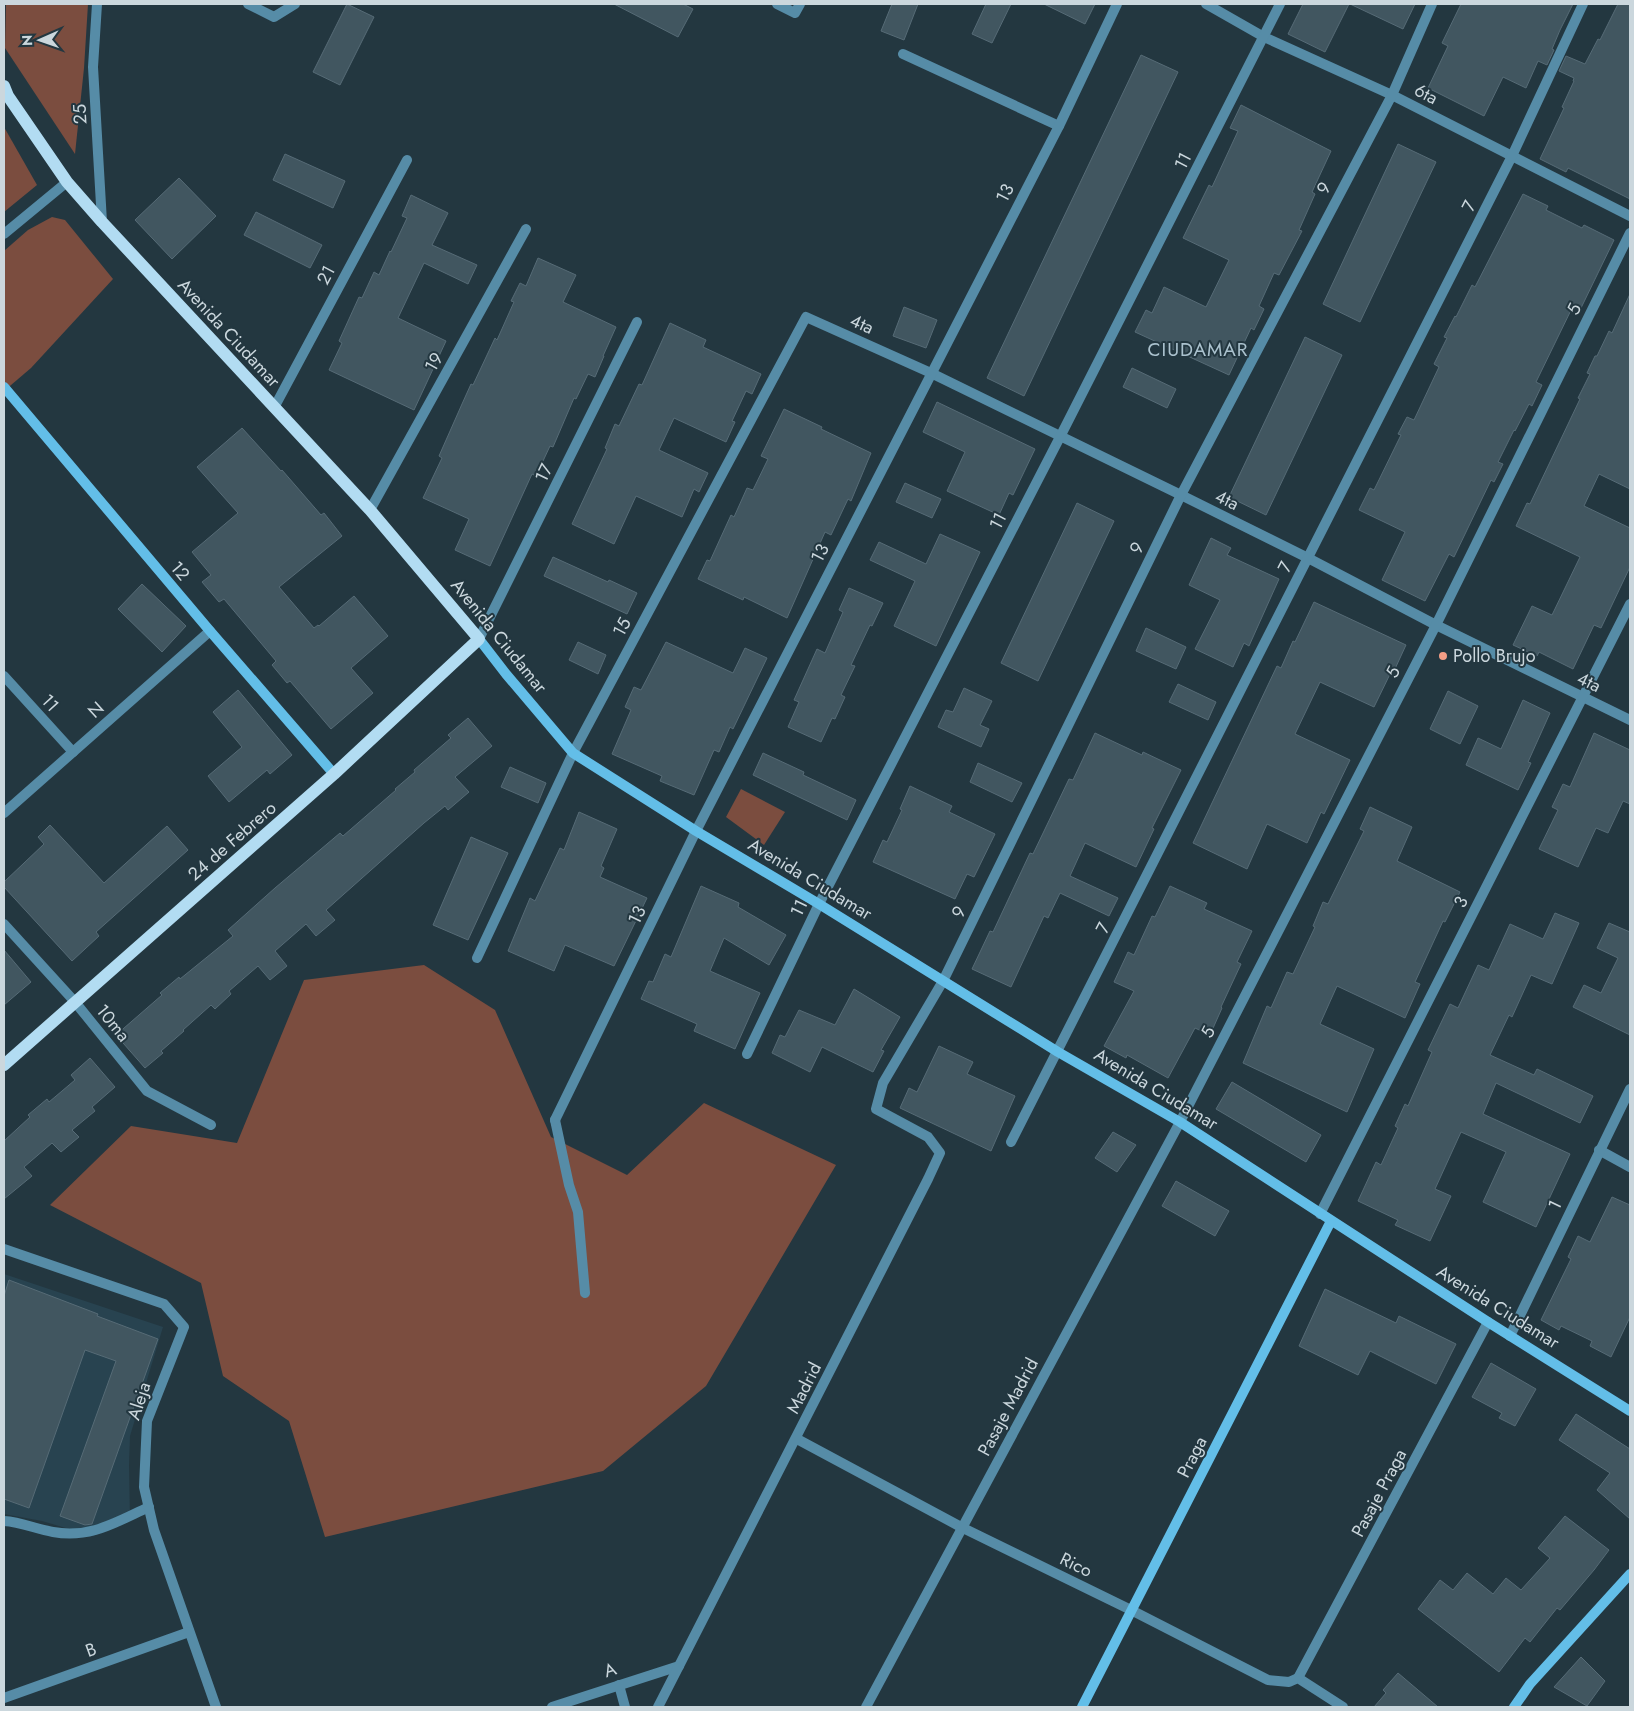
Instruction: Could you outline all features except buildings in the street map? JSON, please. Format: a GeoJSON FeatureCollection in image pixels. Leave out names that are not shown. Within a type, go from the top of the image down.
{"type":"FeatureCollection","features":[{"type":"Feature","properties":{"kind":"main road","name":"Avenida Ciudamar"},"geometry":{"type":"LineString","coordinates":[[4,86],[8,96],[67,182],[370,510],[573,753],[696,832],[819,904],[1058,1052],[1180,1122],[1488,1322],[1630,1411]]}},
{"type":"Feature","properties":{"kind":"main road","name":"12"},"geometry":{"type":"LineString","coordinates":[[4,387],[210,631],[334,774]]}},
{"type":"Feature","properties":{"kind":"main road","name":"24 de Febrero"},"geometry":{"type":"LineString","coordinates":[[4,1065],[334,774],[479,639]]}},
{"type":"Feature","properties":{"kind":"main road","name":"Praga"},"geometry":{"type":"LineString","coordinates":[[1082,1707],[1331,1221]]}},
{"type":"Feature","properties":{"kind":"main road"},"geometry":{"type":"LineString","coordinates":[[1514,1707],[1530,1684],[1630,1574]]}},
{"type":"Feature","properties":{"kind":"street","name":"25"},"geometry":{"type":"LineString","coordinates":[[97,4],[93,67],[102,222]]}},
{"type":"Feature","properties":{"kind":"street"},"geometry":{"type":"LineString","coordinates":[[248,4],[274,16],[296,4]]}},
{"type":"Feature","properties":{"kind":"street"},"geometry":{"type":"LineString","coordinates":[[777,4],[798,8]]}},
{"type":"Feature","properties":{"kind":"street","name":"13"},"geometry":{"type":"LineString","coordinates":[[585,1293],[578,1212],[569,1184],[555,1120],[696,832],[930,373],[1059,126],[1118,4]]}},
{"type":"Feature","properties":{"kind":"street","name":"6ta"},"geometry":{"type":"LineString","coordinates":[[1206,4],[1264,37],[1392,95],[1630,216]]}},
{"type":"Feature","properties":{"kind":"street","name":"11"},"geometry":{"type":"LineString","coordinates":[[747,1054],[819,904],[1060,437],[1280,4]]}},
{"type":"Feature","properties":{"kind":"street","name":"9"},"geometry":{"type":"LineString","coordinates":[[876,1108],[883,1083],[943,981],[1181,495],[1392,95],[1432,4]]}},
{"type":"Feature","properties":{"kind":"street","name":"7"},"geometry":{"type":"LineString","coordinates":[[1011,1142],[1512,156],[1584,4]]}},
{"type":"Feature","properties":{"kind":"street"},"geometry":{"type":"LineString","coordinates":[[903,54],[1059,126]]}},
{"type":"Feature","properties":{"kind":"street","name":"21"},"geometry":{"type":"LineString","coordinates":[[275,406],[407,160]]}},
{"type":"Feature","properties":{"kind":"street"},"geometry":{"type":"LineString","coordinates":[[4,234],[67,182]]}},
{"type":"Feature","properties":{"kind":"street","name":"19"},"geometry":{"type":"LineString","coordinates":[[370,510],[526,229]]}},
{"type":"Feature","properties":{"kind":"street","name":"5"},"geometry":{"type":"LineString","coordinates":[[1180,1122],[1436,625],[1630,233]]}},
{"type":"Feature","properties":{"kind":"street","name":"4ta"},"geometry":{"type":"LineString","coordinates":[[806,317],[930,373],[1181,495],[1308,558],[1436,625],[1630,720]]}},
{"type":"Feature","properties":{"kind":"street","name":"15"},"geometry":{"type":"LineString","coordinates":[[477,958],[573,753],[806,317]]}},
{"type":"Feature","properties":{"kind":"street","name":"17"},"geometry":{"type":"LineString","coordinates":[[479,639],[637,322]]}},
{"type":"Feature","properties":{"kind":"street","name":"3"},"geometry":{"type":"LineString","coordinates":[[1320,1214],[1584,698],[1630,604]]}},
{"type":"Feature","properties":{"kind":"street","name":"N"},"geometry":{"type":"LineString","coordinates":[[4,813],[210,631]]}},
{"type":"Feature","properties":{"kind":"street","name":"11"},"geometry":{"type":"LineString","coordinates":[[4,676],[73,752]]}},
{"type":"Feature","properties":{"kind":"street","name":"10ma"},"geometry":{"type":"LineString","coordinates":[[4,924],[75,1002],[147,1091],[211,1125]]}},
{"type":"Feature","properties":{"kind":"street","name":"1"},"geometry":{"type":"LineString","coordinates":[[1510,1336],[1630,1089]]}},
{"type":"Feature","properties":{"kind":"street","name":"Madrid"},"geometry":{"type":"LineString","coordinates":[[658,1707],[797,1439],[940,1153],[928,1137],[876,1108]]}},
{"type":"Feature","properties":{"kind":"street","name":"Pasaje Madrid"},"geometry":{"type":"LineString","coordinates":[[866,1707],[1180,1122]]}},
{"type":"Feature","properties":{"kind":"street"},"geometry":{"type":"LineString","coordinates":[[1600,1150],[1630,1167]]}},
{"type":"Feature","properties":{"kind":"street","name":"Aleja"},"geometry":{"type":"LineString","coordinates":[[4,1249],[164,1304],[184,1327],[147,1422],[144,1487],[154,1530],[216,1707]]}},
{"type":"Feature","properties":{"kind":"street","name":"Pasaje Praga"},"geometry":{"type":"LineString","coordinates":[[1298,1678],[1488,1322]]}},
{"type":"Feature","properties":{"kind":"street","name":"Rico"},"geometry":{"type":"LineString","coordinates":[[797,1439],[961,1527],[1131,1610],[1268,1680],[1289,1682],[1298,1678]]}},
{"type":"Feature","properties":{"kind":"street"},"geometry":{"type":"LineString","coordinates":[[4,1521],[51,1532],[74,1535],[97,1530],[149,1507]]}},
{"type":"Feature","properties":{"kind":"street","name":"B"},"geometry":{"type":"LineString","coordinates":[[4,1698],[189,1632]]}},
{"type":"Feature","properties":{"kind":"street","name":"A"},"geometry":{"type":"LineString","coordinates":[[552,1707],[679,1666]]}},
{"type":"Feature","properties":{"kind":"street"},"geometry":{"type":"LineString","coordinates":[[1298,1678],[1343,1707]]}},
{"type":"Feature","properties":{"kind":"street"},"geometry":{"type":"LineString","coordinates":[[619,1685],[625,1707]]}},
{"type":"Feature","properties":{"kind":"shaded area"},"geometry":{"type":"Polygon","coordinates":[[[6,4],[88,4],[84,68],[75,154],[5,48],[6,4]]]}},
{"type":"Feature","properties":{"kind":"shaded area"},"geometry":{"type":"Polygon","coordinates":[[[4,127],[37,185],[4,212],[4,127]]]}},
{"type":"Feature","properties":{"kind":"shaded area"},"geometry":{"type":"Polygon","coordinates":[[[52,217],[65,220],[113,279],[31,368],[4,391],[4,251],[28,230],[52,217]]]}},
{"type":"Feature","properties":{"kind":"shaded area"},"geometry":{"type":"Polygon","coordinates":[[[741,789],[785,812],[764,845],[726,817],[741,789]]]}},
{"type":"Feature","properties":{"kind":"shaded area"},"geometry":{"type":"Polygon","coordinates":[[[424,965],[495,1010],[551,1137],[627,1175],[704,1103],[836,1165],[706,1386],[603,1471],[325,1537],[289,1421],[223,1376],[201,1283],[50,1205],[131,1126],[237,1143],[304,980],[424,965]]]}},
{"type":"Feature","properties":{"kind":"shaded area"},"geometry":{"type":"Polygon","coordinates":[[[4,1274],[163,1327],[130,1436],[130,1520],[93,1536],[42,1521],[4,1514],[4,1274]]]}},
{"type":"Feature","properties":{"kind":"place","name":"Pollo Brujo"},"geometry":{"type":"Point","coordinates":[1443,656]}},
{"type":"Feature","properties":{"kind":"district","name":"CIUDAMAR"},"geometry":{"type":"Point","coordinates":[1198,349]}}]}
